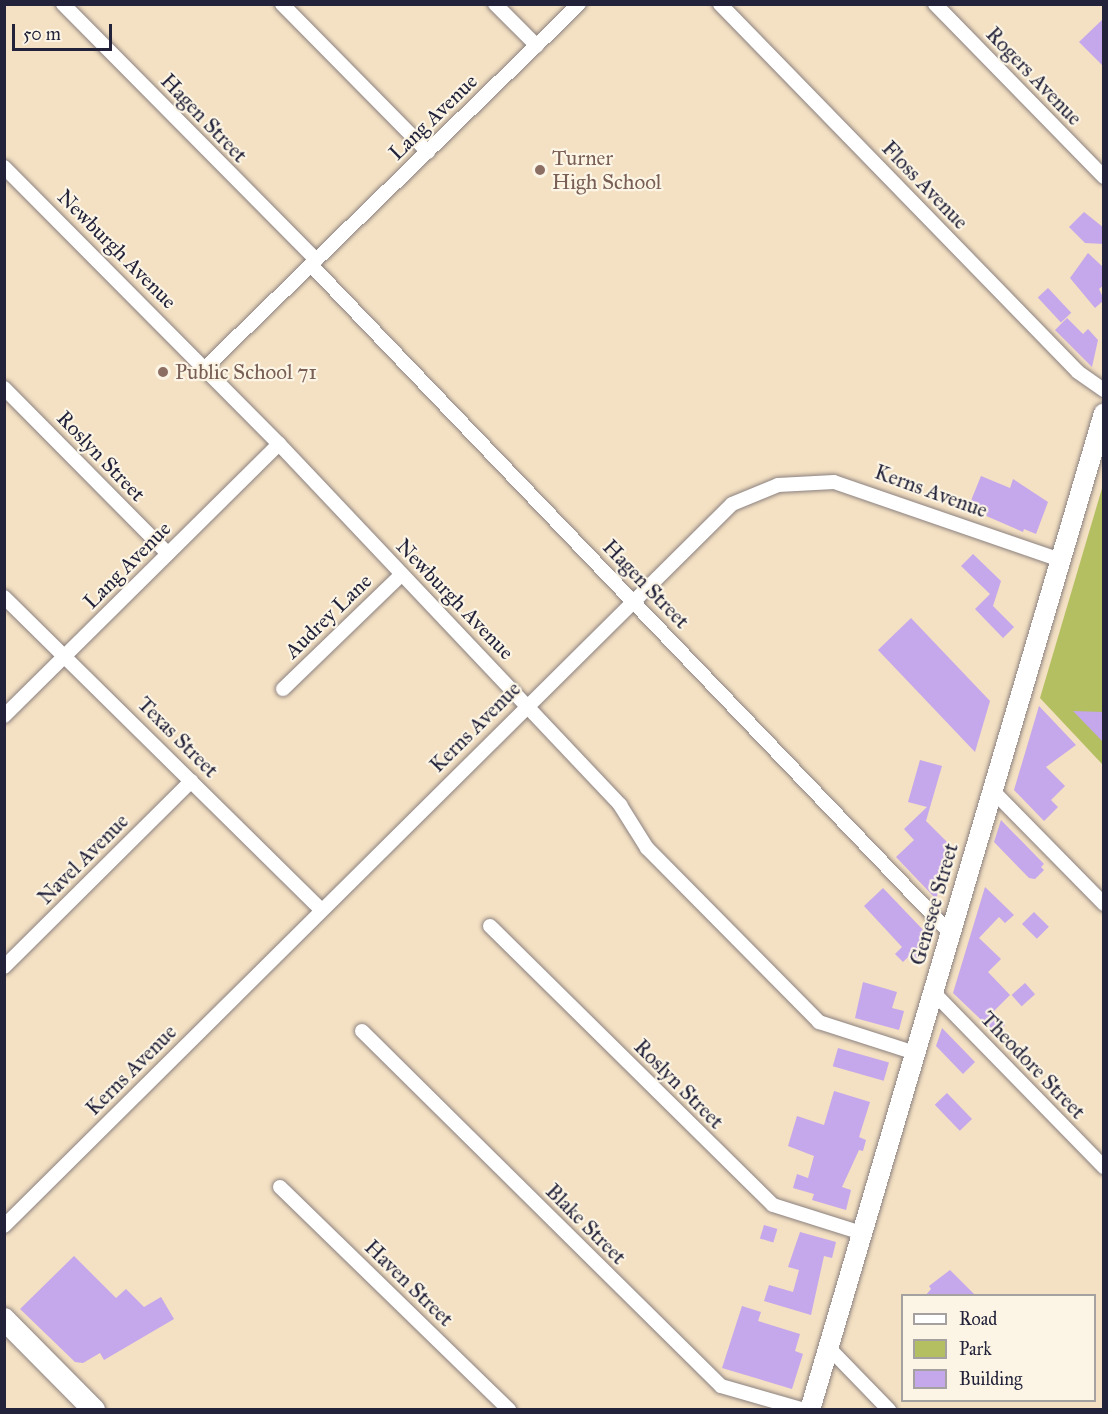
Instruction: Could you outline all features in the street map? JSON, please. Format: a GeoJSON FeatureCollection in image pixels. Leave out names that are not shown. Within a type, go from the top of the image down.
{"type":"FeatureCollection","features":[{"type":"Feature","properties":{"kind":"main road","name":"Genesee Street"},"geometry":{"type":"LineString","coordinates":[[810,1410],[1104,413]]}},
{"type":"Feature","properties":{"kind":"main road"},"geometry":{"type":"LineString","coordinates":[[4,1319],[94,1410]]}},
{"type":"Feature","properties":{"kind":"street","name":"Hagen Street"},"geometry":{"type":"LineString","coordinates":[[63,4],[314,262],[950,933]]}},
{"type":"Feature","properties":{"kind":"street"},"geometry":{"type":"LineString","coordinates":[[282,4],[428,152]]}},
{"type":"Feature","properties":{"kind":"street"},"geometry":{"type":"LineString","coordinates":[[495,4],[537,46]]}},
{"type":"Feature","properties":{"kind":"street","name":"Lang Avenue"},"geometry":{"type":"LineString","coordinates":[[205,368],[579,4]]}},
{"type":"Feature","properties":{"kind":"street","name":"Floss Avenue"},"geometry":{"type":"LineString","coordinates":[[720,4],[1078,372],[1104,390]]}},
{"type":"Feature","properties":{"kind":"street","name":"Rogers Avenue"},"geometry":{"type":"LineString","coordinates":[[935,4],[1104,177]]}},
{"type":"Feature","properties":{"kind":"street","name":"Newburgh Avenue"},"geometry":{"type":"LineString","coordinates":[[4,167],[279,444],[620,805],[647,848],[819,1022],[915,1053]]}},
{"type":"Feature","properties":{"kind":"street","name":"Roslyn Street"},"geometry":{"type":"LineString","coordinates":[[4,388],[168,554]]}},
{"type":"Feature","properties":{"kind":"street","name":"Lang Avenue"},"geometry":{"type":"LineString","coordinates":[[4,716],[279,444]]}},
{"type":"Feature","properties":{"kind":"street","name":"Kerns Avenue"},"geometry":{"type":"LineString","coordinates":[[4,1226],[320,909],[732,504],[793,482],[854,486],[1060,560]]}},
{"type":"Feature","properties":{"kind":"street","name":"Audrey Lane"},"geometry":{"type":"LineString","coordinates":[[283,689],[402,574]]}},
{"type":"Feature","properties":{"kind":"street","name":"Texas Street"},"geometry":{"type":"LineString","coordinates":[[4,597],[66,655],[320,909]]}},
{"type":"Feature","properties":{"kind":"street","name":"Navel Avenue"},"geometry":{"type":"LineString","coordinates":[[4,967],[191,781]]}},
{"type":"Feature","properties":{"kind":"street"},"geometry":{"type":"LineString","coordinates":[[992,790],[1104,904]]}},
{"type":"Feature","properties":{"kind":"street","name":"Roslyn Street"},"geometry":{"type":"LineString","coordinates":[[490,926],[773,1205],[861,1233]]}},
{"type":"Feature","properties":{"kind":"street","name":"Theodore Street"},"geometry":{"type":"LineString","coordinates":[[933,992],[1104,1167]]}},
{"type":"Feature","properties":{"kind":"street","name":"Blake Street"},"geometry":{"type":"LineString","coordinates":[[362,1031],[721,1386],[804,1410]]}},
{"type":"Feature","properties":{"kind":"street","name":"Haven Street"},"geometry":{"type":"LineString","coordinates":[[280,1187],[509,1410]]}},
{"type":"Feature","properties":{"kind":"street"},"geometry":{"type":"LineString","coordinates":[[828,1347],[889,1410]]}},
{"type":"Feature","properties":{"kind":"green space"},"geometry":{"type":"Polygon","coordinates":[[[1103,485],[1103,765],[1040,698],[1103,485]]]}},
{"type":"Feature","properties":{"kind":"building"},"geometry":{"type":"Polygon","coordinates":[[[1104,18],[1104,67],[1079,42],[1104,18]]]}},
{"type":"Feature","properties":{"kind":"building"},"geometry":{"type":"Polygon","coordinates":[[[1084,212],[1104,228],[1104,244],[1085,243],[1069,227],[1084,212]]]}},
{"type":"Feature","properties":{"kind":"building"},"geometry":{"type":"Polygon","coordinates":[[[1088,253],[1104,268],[1104,285],[1099,289],[1104,300],[1095,308],[1070,278],[1088,253]]]}},
{"type":"Feature","properties":{"kind":"building"},"geometry":{"type":"Polygon","coordinates":[[[1048,288],[1071,313],[1061,322],[1038,298],[1048,288]]]}},
{"type":"Feature","properties":{"kind":"building"},"geometry":{"type":"Polygon","coordinates":[[[1067,318],[1083,334],[1088,329],[1098,340],[1092,367],[1055,330],[1067,318]]]}},
{"type":"Feature","properties":{"kind":"building"},"geometry":{"type":"Polygon","coordinates":[[[981,476],[1010,488],[1013,479],[1048,502],[1036,534],[1024,529],[1023,532],[968,508],[981,476]]]}},
{"type":"Feature","properties":{"kind":"building"},"geometry":{"type":"Polygon","coordinates":[[[973,554],[1001,581],[993,606],[1014,627],[1003,638],[975,609],[990,594],[961,566],[973,554]]]}},
{"type":"Feature","properties":{"kind":"building"},"geometry":{"type":"Polygon","coordinates":[[[911,618],[990,701],[975,752],[878,650],[911,618]]]}},
{"type":"Feature","properties":{"kind":"building"},"geometry":{"type":"Polygon","coordinates":[[[1039,706],[1076,745],[1046,767],[1065,786],[1051,800],[1058,807],[1044,821],[1014,790],[1039,706]]]}},
{"type":"Feature","properties":{"kind":"building"},"geometry":{"type":"Polygon","coordinates":[[[1073,711],[1104,712],[1104,743],[1073,711]]]}},
{"type":"Feature","properties":{"kind":"building"},"geometry":{"type":"Polygon","coordinates":[[[920,760],[942,766],[926,821],[952,847],[936,899],[896,857],[914,840],[904,829],[927,807],[908,802],[920,760]]]}},
{"type":"Feature","properties":{"kind":"building"},"geometry":{"type":"Polygon","coordinates":[[[1001,820],[1044,864],[1041,867],[1044,870],[1035,879],[1029,878],[994,842],[1001,820]]]}},
{"type":"Feature","properties":{"kind":"building"},"geometry":{"type":"Polygon","coordinates":[[[985,887],[1014,915],[1005,923],[999,917],[979,938],[1001,959],[988,972],[1010,995],[993,1012],[1005,1025],[996,1034],[953,993],[985,887]]]}},
{"type":"Feature","properties":{"kind":"building"},"geometry":{"type":"Polygon","coordinates":[[[883,888],[926,933],[917,963],[910,955],[903,962],[895,954],[902,947],[864,906],[883,888]]]}},
{"type":"Feature","properties":{"kind":"building"},"geometry":{"type":"Polygon","coordinates":[[[1034,912],[1049,927],[1037,939],[1022,924],[1034,912]]]}},
{"type":"Feature","properties":{"kind":"building"},"geometry":{"type":"Polygon","coordinates":[[[863,982],[897,992],[892,1008],[904,1011],[899,1030],[855,1018],[863,982]]]}},
{"type":"Feature","properties":{"kind":"building"},"geometry":{"type":"Polygon","coordinates":[[[1025,983],[1035,994],[1022,1006],[1012,995],[1025,983]]]}},
{"type":"Feature","properties":{"kind":"building"},"geometry":{"type":"Polygon","coordinates":[[[942,1028],[975,1062],[963,1074],[936,1046],[942,1028]]]}},
{"type":"Feature","properties":{"kind":"building"},"geometry":{"type":"Polygon","coordinates":[[[838,1048],[889,1063],[884,1081],[833,1066],[838,1048]]]}},
{"type":"Feature","properties":{"kind":"building"},"geometry":{"type":"Polygon","coordinates":[[[834,1091],[870,1102],[859,1137],[866,1140],[863,1151],[859,1150],[842,1187],[851,1190],[846,1210],[812,1200],[814,1194],[793,1188],[797,1174],[808,1178],[814,1156],[788,1146],[797,1116],[824,1125],[834,1091]]]}},
{"type":"Feature","properties":{"kind":"building"},"geometry":{"type":"Polygon","coordinates":[[[947,1093],[972,1119],[960,1131],[935,1105],[947,1093]]]}},
{"type":"Feature","properties":{"kind":"building"},"geometry":{"type":"Polygon","coordinates":[[[764,1225],[777,1229],[773,1242],[760,1238],[764,1225]]]}},
{"type":"Feature","properties":{"kind":"building"},"geometry":{"type":"Polygon","coordinates":[[[800,1232],[836,1242],[832,1258],[824,1256],[811,1315],[764,1301],[769,1285],[793,1292],[799,1270],[788,1267],[800,1232]]]}},
{"type":"Feature","properties":{"kind":"building"},"geometry":{"type":"Polygon","coordinates":[[[74,1256],[116,1298],[126,1289],[144,1307],[161,1297],[174,1319],[104,1360],[100,1353],[83,1363],[75,1362],[20,1309],[74,1256]]]}},
{"type":"Feature","properties":{"kind":"building"},"geometry":{"type":"Polygon","coordinates":[[[950,1270],[974,1294],[927,1294],[931,1289],[929,1286],[950,1270]]]}},
{"type":"Feature","properties":{"kind":"building"},"geometry":{"type":"Polygon","coordinates":[[[742,1306],[761,1312],[758,1321],[800,1334],[795,1351],[803,1354],[792,1389],[722,1368],[742,1306]]]}},
{"type":"Feature","properties":{"kind":"place","name":"Turner High School"},"geometry":{"type":"Point","coordinates":[540,170]}},
{"type":"Feature","properties":{"kind":"place","name":"Public School 71"},"geometry":{"type":"Point","coordinates":[163,372]}}]}
